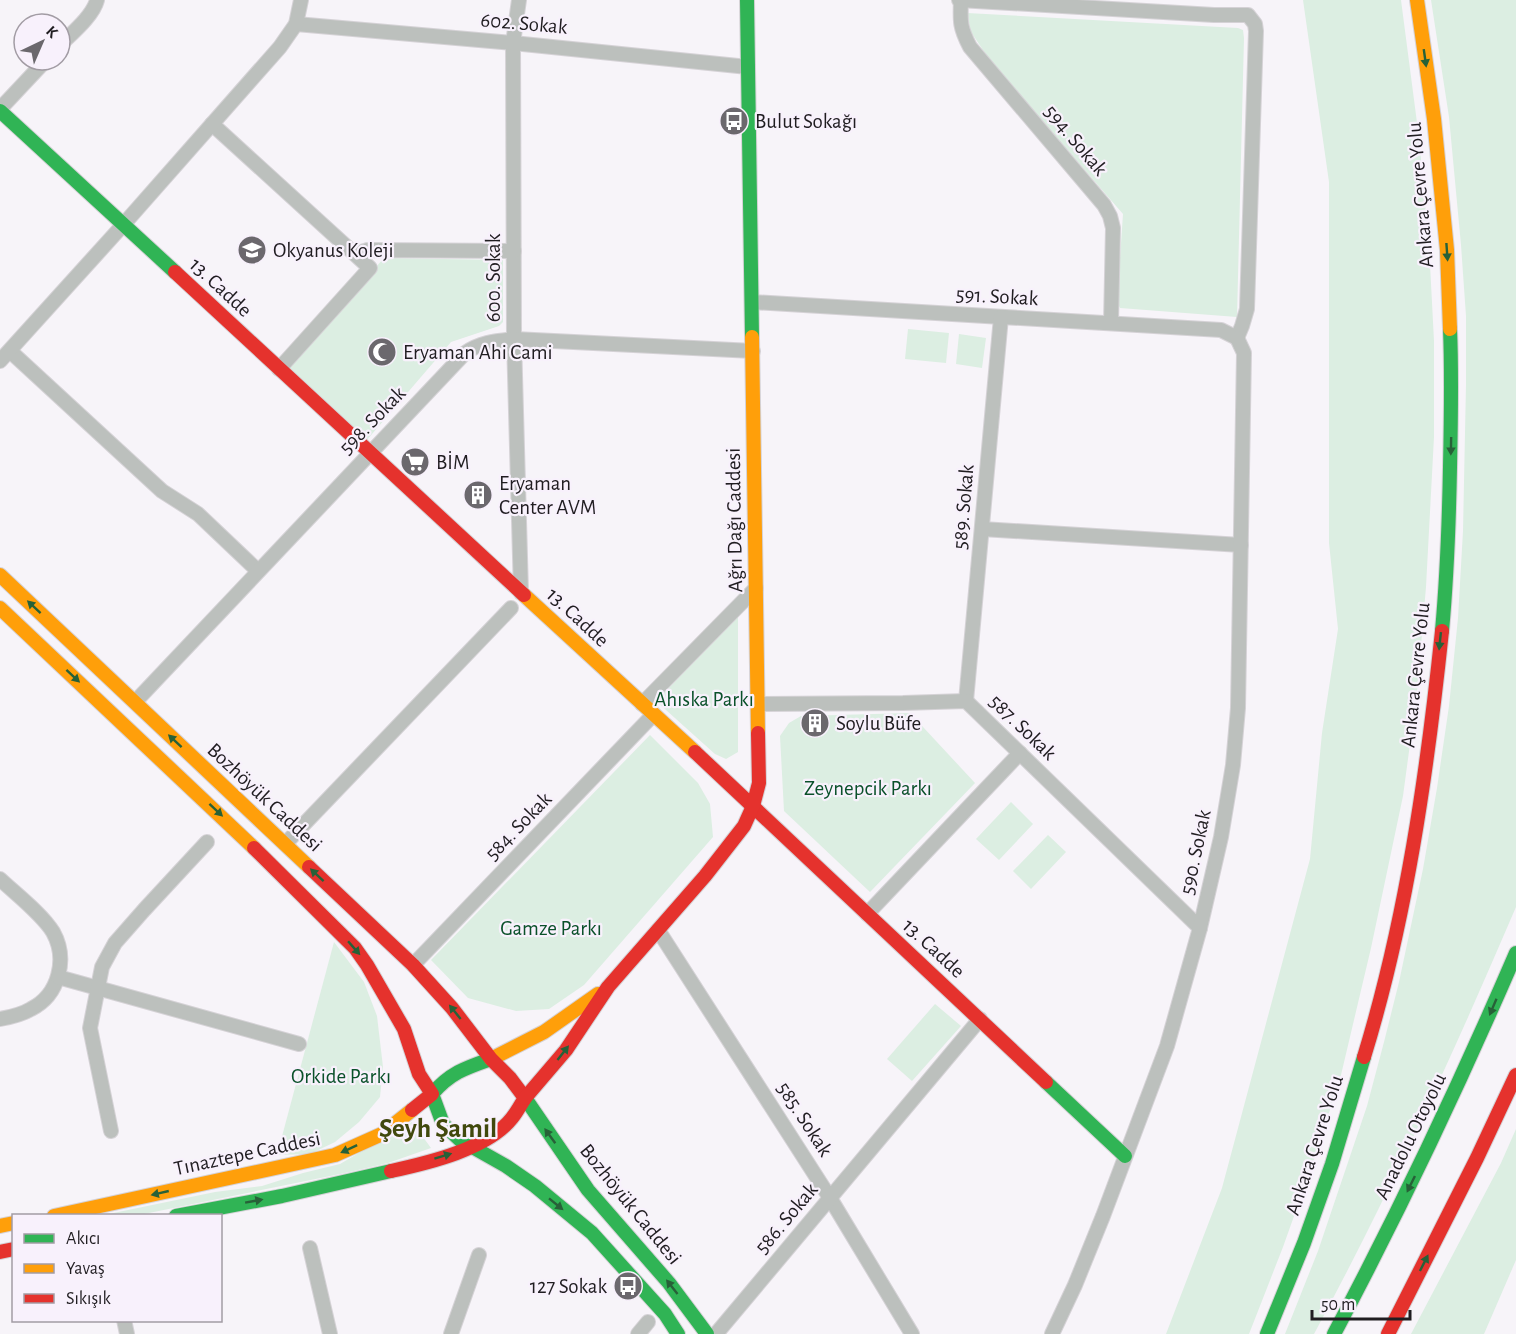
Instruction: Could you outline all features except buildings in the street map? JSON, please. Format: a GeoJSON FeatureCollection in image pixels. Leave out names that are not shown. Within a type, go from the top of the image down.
{"type":"FeatureCollection","features":[{"type":"Feature","properties":{"kind":"main road","name":"Ağrı Dağı Caddesi"},"geometry":{"type":"LineString","coordinates":[[525,1098],[566,1050],[608,987],[705,876],[744,826],[753,806],[759,783],[747,0]]}},
{"type":"Feature","properties":{"kind":"main road","name":"Ankara Çevre Yolu"},"geometry":{"type":"LineString","coordinates":[[1268,1334],[1332,1164],[1371,1035],[1417,827],[1437,678],[1446,578],[1452,379],[1447,250],[1434,119],[1417,0]]}},
{"type":"Feature","properties":{"kind":"main road","name":"13. Cadde"},"geometry":{"type":"LineString","coordinates":[[0,110],[753,806],[1125,1156]]}},
{"type":"Feature","properties":{"kind":"main road","name":"Bozhöyük Caddesi"},"geometry":{"type":"LineString","coordinates":[[0,575],[413,965],[452,1008],[490,1059]]}},
{"type":"Feature","properties":{"kind":"main road","name":"Bozhöyük Caddesi"},"geometry":{"type":"LineString","coordinates":[[0,608],[227,821],[355,948],[407,1035],[419,1074],[432,1094]]}},
{"type":"Feature","properties":{"kind":"main road","name":"Anadolu Otoyolu"},"geometry":{"type":"LineString","coordinates":[[1334,1334],[1367,1274],[1435,1136],[1516,953]]}},
{"type":"Feature","properties":{"kind":"main road","name":"Ağrı Dağı Caddesi"},"geometry":{"type":"LineString","coordinates":[[490,1059],[544,1032],[608,987]]}},
{"type":"Feature","properties":{"kind":"main road"},"geometry":{"type":"LineString","coordinates":[[182,1214],[282,1196],[409,1167],[473,1147],[493,1136],[503,1127],[525,1098],[505,1072],[490,1059],[455,1071],[443,1080],[432,1094],[442,1124],[460,1140],[473,1147],[506,1166],[535,1186],[592,1233],[665,1314],[678,1334]]}},
{"type":"Feature","properties":{"kind":"main road"},"geometry":{"type":"LineString","coordinates":[[1388,1334],[1477,1158],[1516,1075]]}},
{"type":"Feature","properties":{"kind":"main road","name":"Tınaztepe Caddesi"},"geometry":{"type":"LineString","coordinates":[[59,1214],[335,1155],[382,1134],[432,1094]]}},
{"type":"Feature","properties":{"kind":"main road","name":"Bozhöyük Caddesi"},"geometry":{"type":"LineString","coordinates":[[525,1098],[588,1190],[669,1283],[707,1334]]}},
{"type":"Feature","properties":{"kind":"street"},"geometry":{"type":"LineString","coordinates":[[72,33],[85,19],[97,0]]}},
{"type":"Feature","properties":{"kind":"street"},"geometry":{"type":"LineString","coordinates":[[258,571],[198,514],[162,491],[5,356],[280,47],[296,24],[301,0]]}},
{"type":"Feature","properties":{"kind":"street","name":"600. Sokak"},"geometry":{"type":"LineString","coordinates":[[519,0],[513,43],[514,339],[522,593]]}},
{"type":"Feature","properties":{"kind":"street"},"geometry":{"type":"LineString","coordinates":[[960,0],[1248,15],[1255,24],[1256,31],[1247,309],[1237,338]]}},
{"type":"Feature","properties":{"kind":"street","name":"594. Sokak"},"geometry":{"type":"LineString","coordinates":[[960,0],[960,23],[970,47],[1104,205],[1110,216],[1113,228],[1110,323]]}},
{"type":"Feature","properties":{"kind":"street","name":"602. Sokak"},"geometry":{"type":"LineString","coordinates":[[296,24],[748,67]]}},
{"type":"Feature","properties":{"kind":"street"},"geometry":{"type":"LineString","coordinates":[[0,110],[35,72]]}},
{"type":"Feature","properties":{"kind":"street"},"geometry":{"type":"LineString","coordinates":[[212,124],[370,268],[279,369]]}},
{"type":"Feature","properties":{"kind":"street"},"geometry":{"type":"LineString","coordinates":[[356,254],[368,250],[514,251]]}},
{"type":"Feature","properties":{"kind":"street","name":"591. Sokak"},"geometry":{"type":"LineString","coordinates":[[752,302],[1221,330],[1237,338]]}},
{"type":"Feature","properties":{"kind":"street","name":"589. Sokak"},"geometry":{"type":"LineString","coordinates":[[966,701],[1001,317]]}},
{"type":"Feature","properties":{"kind":"street","name":"590. Sokak"},"geometry":{"type":"LineString","coordinates":[[1052,1334],[1075,1285],[1167,1046],[1200,928],[1221,837],[1233,765],[1238,708],[1244,353],[1237,338]]}},
{"type":"Feature","properties":{"kind":"street","name":"598. Sokak"},"geometry":{"type":"LineString","coordinates":[[135,702],[369,453],[465,353],[476,346],[489,341],[514,339],[753,351]]}},
{"type":"Feature","properties":{"kind":"street"},"geometry":{"type":"LineString","coordinates":[[982,529],[1241,545]]}},
{"type":"Feature","properties":{"kind":"street"},"geometry":{"type":"LineString","coordinates":[[642,704],[756,588]]}},
{"type":"Feature","properties":{"kind":"street"},"geometry":{"type":"LineString","coordinates":[[285,844],[511,608]]}},
{"type":"Feature","properties":{"kind":"street","name":"587. Sokak"},"geometry":{"type":"LineString","coordinates":[[758,704],[966,701],[1200,928]]}},
{"type":"Feature","properties":{"kind":"street","name":"584. Sokak"},"geometry":{"type":"LineString","coordinates":[[413,965],[653,715]]}},
{"type":"Feature","properties":{"kind":"street"},"geometry":{"type":"LineString","coordinates":[[867,914],[1020,753]]}},
{"type":"Feature","properties":{"kind":"street"},"geometry":{"type":"LineString","coordinates":[[111,1131],[90,1028],[102,967],[115,943],[207,842]]}},
{"type":"Feature","properties":{"kind":"street"},"geometry":{"type":"LineString","coordinates":[[0,879],[45,921],[57,941],[60,960],[58,977],[49,995],[42,1002],[24,1013],[0,1019]]}},
{"type":"Feature","properties":{"kind":"street","name":"585. Sokak"},"geometry":{"type":"LineString","coordinates":[[658,930],[830,1198],[912,1334]]}},
{"type":"Feature","properties":{"kind":"street"},"geometry":{"type":"LineString","coordinates":[[58,977],[299,1044]]}},
{"type":"Feature","properties":{"kind":"street","name":"586. Sokak"},"geometry":{"type":"LineString","coordinates":[[716,1334],[980,1019]]}},
{"type":"Feature","properties":{"kind":"street"},"geometry":{"type":"LineString","coordinates":[[310,1248],[330,1334]]}},
{"type":"Feature","properties":{"kind":"street"},"geometry":{"type":"LineString","coordinates":[[451,1334],[478,1255]]}},
{"type":"Feature","properties":{"kind":"street"},"geometry":{"type":"LineString","coordinates":[[638,1334],[648,1322]]}},
{"type":"Feature","properties":{"kind":"green space"},"geometry":{"type":"Polygon","coordinates":[[[1303,0],[1401,0],[1419,138],[1429,245],[1434,341],[1434,437],[1426,587],[1417,692],[1403,796],[1341,1075],[1314,1160],[1249,1334],[1166,1334],[1222,1188],[1310,859],[1322,733],[1338,629],[1329,543],[1329,182],[1303,0]]]}},
{"type":"Feature","properties":{"kind":"green space"},"geometry":{"type":"Polygon","coordinates":[[[1431,0],[1516,0],[1516,907],[1420,1123],[1314,1334],[1285,1334],[1318,1251],[1367,1106],[1384,1042],[1423,869],[1449,706],[1458,618],[1463,531],[1466,316],[1449,117],[1431,0]]]}},
{"type":"Feature","properties":{"kind":"green space"},"geometry":{"type":"Polygon","coordinates":[[[967,13],[1243,30],[1237,317],[1120,308],[1117,302],[1123,214],[991,62],[971,32],[967,13]]]}},
{"type":"Feature","properties":{"kind":"green space"},"geometry":{"type":"Polygon","coordinates":[[[384,258],[503,260],[503,322],[499,326],[451,342],[366,441],[288,366],[384,258]]]}},
{"type":"Feature","properties":{"kind":"green space"},"geometry":{"type":"Polygon","coordinates":[[[908,329],[949,333],[946,363],[905,359],[908,329]]]}},
{"type":"Feature","properties":{"kind":"green space"},"geometry":{"type":"Polygon","coordinates":[[[959,334],[986,338],[982,368],[956,364],[959,334]]]}},
{"type":"Feature","properties":{"kind":"green space","name":"Ahıska Parkı"},"geometry":{"type":"Polygon","coordinates":[[[738,617],[738,752],[726,759],[715,754],[656,701],[738,617]]]}},
{"type":"Feature","properties":{"kind":"green space","name":"Zeynepcik Parkı"},"geometry":{"type":"Polygon","coordinates":[[[910,713],[975,783],[870,892],[784,811],[780,736],[789,723],[801,716],[910,713]]]}},
{"type":"Feature","properties":{"kind":"green space","name":"Gamze Parkı"},"geometry":{"type":"Polygon","coordinates":[[[650,735],[698,783],[710,804],[713,837],[584,985],[549,1009],[516,1011],[468,998],[431,960],[650,735]]]}},
{"type":"Feature","properties":{"kind":"green space"},"geometry":{"type":"Polygon","coordinates":[[[1011,802],[1033,824],[999,860],[976,839],[1011,802]]]}},
{"type":"Feature","properties":{"kind":"green space"},"geometry":{"type":"Polygon","coordinates":[[[1048,835],[1066,852],[1031,889],[1013,871],[1048,835]]]}},
{"type":"Feature","properties":{"kind":"green space","name":"Orkide Parkı"},"geometry":{"type":"Polygon","coordinates":[[[334,942],[364,982],[377,1016],[383,1067],[380,1097],[359,1122],[335,1142],[310,1154],[277,1155],[334,942]]]}},
{"type":"Feature","properties":{"kind":"green space"},"geometry":{"type":"Polygon","coordinates":[[[935,1004],[961,1026],[912,1081],[887,1059],[935,1004]]]}},
{"type":"Feature","properties":{"kind":"green space"},"geometry":{"type":"Polygon","coordinates":[[[412,1122],[431,1148],[388,1163],[345,1173],[144,1214],[109,1214],[215,1192],[262,1186],[340,1164],[412,1122]]]}},
{"type":"Feature","properties":{"kind":"green space"},"geometry":{"type":"Polygon","coordinates":[[[1516,1129],[1516,1260],[1484,1334],[1411,1334],[1501,1163],[1516,1129]]]}},
{"type":"Feature","properties":{"kind":"traffic: fast"},"geometry":{"type":"LineString","coordinates":[[747,0],[752,337]]}},
{"type":"Feature","properties":{"kind":"traffic: fast"},"geometry":{"type":"LineString","coordinates":[[0,111],[175,272]]}},
{"type":"Feature","properties":{"kind":"traffic: fast"},"geometry":{"type":"LineString","coordinates":[[1442,631],[1449,508],[1450,329]]}},
{"type":"Feature","properties":{"kind":"traffic: fast"},"geometry":{"type":"LineString","coordinates":[[1334,1334],[1429,1146],[1516,953]]}},
{"type":"Feature","properties":{"kind":"traffic: fast"},"geometry":{"type":"LineString","coordinates":[[1267,1334],[1304,1243],[1332,1164],[1364,1057]]}},
{"type":"Feature","properties":{"kind":"traffic: fast"},"geometry":{"type":"LineString","coordinates":[[491,1059],[458,1072],[432,1094],[443,1124],[460,1140],[506,1166],[535,1186],[592,1233],[665,1314],[678,1334]]}},
{"type":"Feature","properties":{"kind":"traffic: fast"},"geometry":{"type":"LineString","coordinates":[[1046,1082],[1125,1156]]}},
{"type":"Feature","properties":{"kind":"traffic: fast"},"geometry":{"type":"LineString","coordinates":[[525,1098],[588,1190],[669,1283],[707,1334]]}},
{"type":"Feature","properties":{"kind":"traffic: fast"},"geometry":{"type":"LineString","coordinates":[[187,1214],[282,1196],[391,1171]]}},
{"type":"Feature","properties":{"kind":"traffic: slow"},"geometry":{"type":"LineString","coordinates":[[1417,0],[1434,119],[1447,250],[1450,329]]}},
{"type":"Feature","properties":{"kind":"traffic: slow"},"geometry":{"type":"LineString","coordinates":[[752,337],[758,733]]}},
{"type":"Feature","properties":{"kind":"traffic: slow"},"geometry":{"type":"LineString","coordinates":[[0,575],[309,867]]}},
{"type":"Feature","properties":{"kind":"traffic: slow"},"geometry":{"type":"LineString","coordinates":[[524,595],[695,752]]}},
{"type":"Feature","properties":{"kind":"traffic: slow"},"geometry":{"type":"LineString","coordinates":[[0,608],[254,848]]}},
{"type":"Feature","properties":{"kind":"traffic: slow"},"geometry":{"type":"LineString","coordinates":[[491,1059],[544,1032],[598,994]]}},
{"type":"Feature","properties":{"kind":"traffic: slow"},"geometry":{"type":"LineString","coordinates":[[63,1214],[335,1155],[382,1134],[412,1110]]}},
{"type":"Feature","properties":{"kind":"traffic: slow"},"geometry":{"type":"LineString","coordinates":[[0,1226],[12,1223]]}},
{"type":"Feature","properties":{"kind":"traffic: jam"},"geometry":{"type":"LineString","coordinates":[[175,272],[524,595]]}},
{"type":"Feature","properties":{"kind":"traffic: jam"},"geometry":{"type":"LineString","coordinates":[[1364,1057],[1392,953],[1413,846],[1422,793],[1442,631]]}},
{"type":"Feature","properties":{"kind":"traffic: jam"},"geometry":{"type":"LineString","coordinates":[[525,1098],[566,1050],[608,987],[705,876],[744,826],[753,806],[759,783],[758,733]]}},
{"type":"Feature","properties":{"kind":"traffic: jam"},"geometry":{"type":"LineString","coordinates":[[695,752],[1046,1082]]}},
{"type":"Feature","properties":{"kind":"traffic: jam"},"geometry":{"type":"LineString","coordinates":[[254,848],[355,948],[367,965],[404,1029],[419,1074],[432,1094],[412,1110]]}},
{"type":"Feature","properties":{"kind":"traffic: jam"},"geometry":{"type":"LineString","coordinates":[[309,867],[413,965],[452,1008],[491,1059],[510,1078],[525,1098],[512,1118],[488,1138],[456,1153],[391,1171]]}},
{"type":"Feature","properties":{"kind":"traffic: jam"},"geometry":{"type":"LineString","coordinates":[[1388,1334],[1477,1158],[1516,1075]]}},
{"type":"Feature","properties":{"kind":"traffic: jam"},"geometry":{"type":"LineString","coordinates":[[0,1252],[12,1249]]}},
{"type":"Feature","properties":{"kind":"place","name":"Bulut Sokağı"},"geometry":{"type":"Point","coordinates":[734,121]}},
{"type":"Feature","properties":{"kind":"place","name":"Okyanus Koleji"},"geometry":{"type":"Point","coordinates":[252,250]}},
{"type":"Feature","properties":{"kind":"place","name":"Eryaman Ahi Cami"},"geometry":{"type":"Point","coordinates":[382,352]}},
{"type":"Feature","properties":{"kind":"place","name":"BİM"},"geometry":{"type":"Point","coordinates":[415,462]}},
{"type":"Feature","properties":{"kind":"place","name":"Eryaman Center AVM"},"geometry":{"type":"Point","coordinates":[478,495]}},
{"type":"Feature","properties":{"kind":"place","name":"Soylu Büfe"},"geometry":{"type":"Point","coordinates":[815,723]}},
{"type":"Feature","properties":{"kind":"place","name":"127 Sokak"},"geometry":{"type":"Point","coordinates":[628,1286]}},
{"type":"Feature","properties":{"kind":"district","name":"Şeyh Şamil"},"geometry":{"type":"Point","coordinates":[438,1128]}}]}
